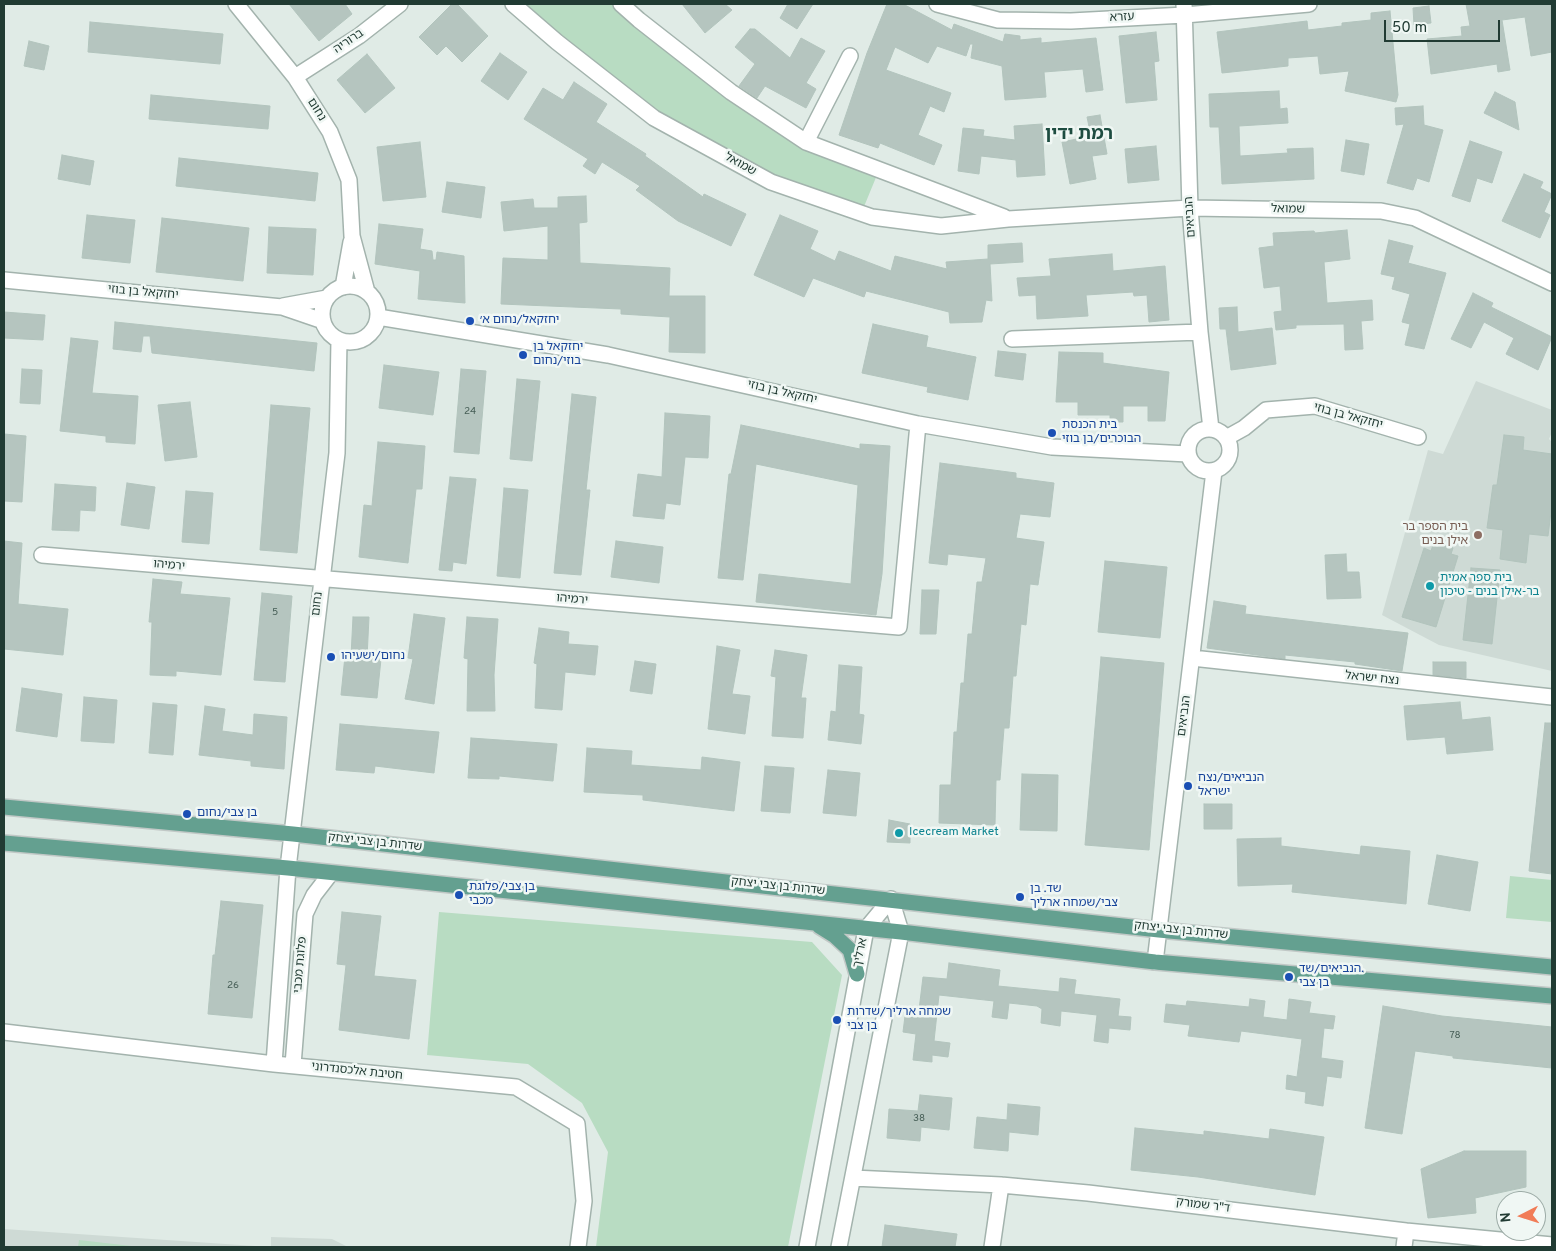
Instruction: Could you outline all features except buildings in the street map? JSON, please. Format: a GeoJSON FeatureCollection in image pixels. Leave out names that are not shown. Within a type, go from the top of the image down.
{"type":"FeatureCollection","features":[{"type":"Feature","properties":{"kind":"main road","name":"שדרות בן צבי יצחק"},"geometry":{"type":"LineString","coordinates":[[4,807],[293,834],[1159,930],[1552,967]]}},
{"type":"Feature","properties":{"kind":"main road"},"geometry":{"type":"LineString","coordinates":[[4,843],[288,868],[901,932],[1155,962],[1552,996]]}},
{"type":"Feature","properties":{"kind":"main road"},"geometry":{"type":"LineString","coordinates":[[816,924],[835,936],[850,950],[857,974]]}},
{"type":"Feature","properties":{"kind":"street","name":"נחום"},"geometry":{"type":"LineString","coordinates":[[236,4],[295,77],[330,132],[349,180],[352,236],[367,292]]}},
{"type":"Feature","properties":{"kind":"street","name":"ברוריה"},"geometry":{"type":"LineString","coordinates":[[295,77],[359,36],[400,4]]}},
{"type":"Feature","properties":{"kind":"street","name":"שמואל"},"geometry":{"type":"LineString","coordinates":[[513,4],[557,42],[654,118],[771,182],[872,217],[941,226],[1008,219],[1190,208],[1381,211],[1415,218],[1552,283]]}},
{"type":"Feature","properties":{"kind":"street","name":"שמואל"},"geometry":{"type":"LineString","coordinates":[[621,4],[731,92],[806,142],[1008,219]]}},
{"type":"Feature","properties":{"kind":"street","name":"עזרא"},"geometry":{"type":"LineString","coordinates":[[937,4],[998,20],[1072,21],[1185,9],[1309,4]]}},
{"type":"Feature","properties":{"kind":"street","name":"הנביאים"},"geometry":{"type":"LineString","coordinates":[[1185,9],[1190,208],[1200,332],[1211,429]]}},
{"type":"Feature","properties":{"kind":"street"},"geometry":{"type":"LineString","coordinates":[[806,142],[850,56]]}},
{"type":"Feature","properties":{"kind":"street","name":"נחום"},"geometry":{"type":"LineString","coordinates":[[343,287],[352,236]]}},
{"type":"Feature","properties":{"kind":"street","name":"יחזקאל בן בוזי"},"geometry":{"type":"LineString","coordinates":[[4,280],[282,306],[323,321]]}},
{"type":"Feature","properties":{"kind":"street"},"geometry":{"type":"LineString","coordinates":[[343,287],[359,288],[367,292],[376,303],[378,317],[375,326],[364,338],[348,342],[339,340],[329,332],[323,321],[322,309],[327,298],[343,287]]}},
{"type":"Feature","properties":{"kind":"street","name":"יחזקאל בן בוזי"},"geometry":{"type":"LineString","coordinates":[[282,306],[327,298]]}},
{"type":"Feature","properties":{"kind":"street","name":"יחזקאל בן בוזי"},"geometry":{"type":"LineString","coordinates":[[378,317],[608,355],[918,424],[1052,447],[1188,454]]}},
{"type":"Feature","properties":{"kind":"street"},"geometry":{"type":"LineString","coordinates":[[1012,339],[1200,332]]}},
{"type":"Feature","properties":{"kind":"street","name":"נחום"},"geometry":{"type":"LineString","coordinates":[[288,868],[338,453],[339,340]]}},
{"type":"Feature","properties":{"kind":"street","name":"יחזקאל בן בוזי"},"geometry":{"type":"LineString","coordinates":[[1226,438],[1244,428],[1266,410],[1315,406],[1418,437]]}},
{"type":"Feature","properties":{"kind":"street","name":"ירמיהו"},"geometry":{"type":"LineString","coordinates":[[42,555],[899,627],[918,424]]}},
{"type":"Feature","properties":{"kind":"street"},"geometry":{"type":"LineString","coordinates":[[1203,429],[1211,429],[1226,438],[1230,452],[1228,460],[1222,466],[1214,471],[1198,468],[1191,462],[1188,447],[1193,435],[1203,429]]}},
{"type":"Feature","properties":{"kind":"street","name":"הנביאים"},"geometry":{"type":"LineString","coordinates":[[1155,962],[1214,471]]}},
{"type":"Feature","properties":{"kind":"street","name":"נצח ישראל"},"geometry":{"type":"LineString","coordinates":[[1192,658],[1552,697]]}},
{"type":"Feature","properties":{"kind":"street","name":"פלוגת מכבי"},"geometry":{"type":"LineString","coordinates":[[274,1064],[288,868]]}},
{"type":"Feature","properties":{"kind":"street","name":"פלוגת מכבי"},"geometry":{"type":"LineString","coordinates":[[293,1065],[305,914],[314,895],[331,873]]}},
{"type":"Feature","properties":{"kind":"street"},"geometry":{"type":"LineString","coordinates":[[839,1247],[901,932],[891,899]]}},
{"type":"Feature","properties":{"kind":"street","name":"ארליך"},"geometry":{"type":"LineString","coordinates":[[807,1247],[866,929],[891,899]]}},
{"type":"Feature","properties":{"kind":"street","name":"חטיבת אלכסנדרוני"},"geometry":{"type":"LineString","coordinates":[[4,1032],[274,1064],[516,1087],[577,1124],[584,1201],[578,1247]]}},
{"type":"Feature","properties":{"kind":"street","name":"ד\"ר שמורק"},"geometry":{"type":"LineString","coordinates":[[853,1178],[1001,1185],[1088,1192],[1406,1231],[1552,1245]]}},
{"type":"Feature","properties":{"kind":"street"},"geometry":{"type":"LineString","coordinates":[[992,1247],[1001,1185]]}},
{"type":"Feature","properties":{"kind":"street"},"geometry":{"type":"LineString","coordinates":[[1404,1247],[1406,1231]]}},
{"type":"Feature","properties":{"kind":"shaded area","name":"בית הספר בר אילן בנים"},"geometry":{"type":"Polygon","coordinates":[[[1476,381],[1552,410],[1552,432],[1549,439],[1552,442],[1552,671],[1439,645],[1382,615],[1428,450],[1443,454],[1476,381]]]}},
{"type":"Feature","properties":{"kind":"shaded area"},"geometry":{"type":"Polygon","coordinates":[[[4,1229],[255,1246],[4,1247],[4,1229]]]}},
{"type":"Feature","properties":{"kind":"shaded area"},"geometry":{"type":"Polygon","coordinates":[[[271,1237],[332,1239],[348,1247],[271,1247],[271,1237]]]}},
{"type":"Feature","properties":{"kind":"green space"},"geometry":{"type":"Polygon","coordinates":[[[521,4],[613,4],[786,136],[877,175],[863,209],[809,190],[752,166],[669,123],[521,4]]]}},
{"type":"Feature","properties":{"kind":"green space"},"geometry":{"type":"Polygon","coordinates":[[[1510,876],[1552,880],[1552,922],[1506,918],[1510,876]]]}},
{"type":"Feature","properties":{"kind":"green space"},"geometry":{"type":"Polygon","coordinates":[[[439,912],[812,942],[842,975],[788,1247],[596,1247],[608,1152],[582,1103],[528,1064],[427,1055],[439,912]]]}},
{"type":"Feature","properties":{"kind":"green space"},"geometry":{"type":"Polygon","coordinates":[[[79,1240],[140,1247],[78,1247],[79,1240]]]}},
{"type":"Feature","properties":{"kind":"place","name":"יחזקאל/נחום א׳"},"geometry":{"type":"Point","coordinates":[470,321]}},
{"type":"Feature","properties":{"kind":"place","name":"יחזקאל בן בוזי/נחום"},"geometry":{"type":"Point","coordinates":[523,355]}},
{"type":"Feature","properties":{"kind":"place","name":"בית הכנסת הבוכרים/בן בוזי"},"geometry":{"type":"Point","coordinates":[1052,433]}},
{"type":"Feature","properties":{"kind":"place","name":"בית הספר בר אילן בנים"},"geometry":{"type":"Point","coordinates":[1478,535]}},
{"type":"Feature","properties":{"kind":"place","name":"בית ספר אמית בר-אילן בנים - טיכון"},"geometry":{"type":"Point","coordinates":[1430,586]}},
{"type":"Feature","properties":{"kind":"place","name":"נחום/ישעיהו"},"geometry":{"type":"Point","coordinates":[331,657]}},
{"type":"Feature","properties":{"kind":"place","name":"הנביאים/נצח ישראל"},"geometry":{"type":"Point","coordinates":[1188,786]}},
{"type":"Feature","properties":{"kind":"place","name":"בן צבי/נחום"},"geometry":{"type":"Point","coordinates":[187,814]}},
{"type":"Feature","properties":{"kind":"place","name":"Icecream Market"},"geometry":{"type":"Point","coordinates":[899,833]}},
{"type":"Feature","properties":{"kind":"place","name":"בן צבי/פלוגת מכבי"},"geometry":{"type":"Point","coordinates":[459,895]}},
{"type":"Feature","properties":{"kind":"place","name":"שד. בן צבי/שמחה ארליך"},"geometry":{"type":"Point","coordinates":[1020,897]}},
{"type":"Feature","properties":{"kind":"place","name":"הנביאים/שד. בן צבי"},"geometry":{"type":"Point","coordinates":[1289,977]}},
{"type":"Feature","properties":{"kind":"place","name":"שמחה ארליך/שדרות בן צבי"},"geometry":{"type":"Point","coordinates":[837,1020]}},
{"type":"Feature","properties":{"kind":"district","name":"רמת ידין"},"geometry":{"type":"Point","coordinates":[1079,135]}}]}
